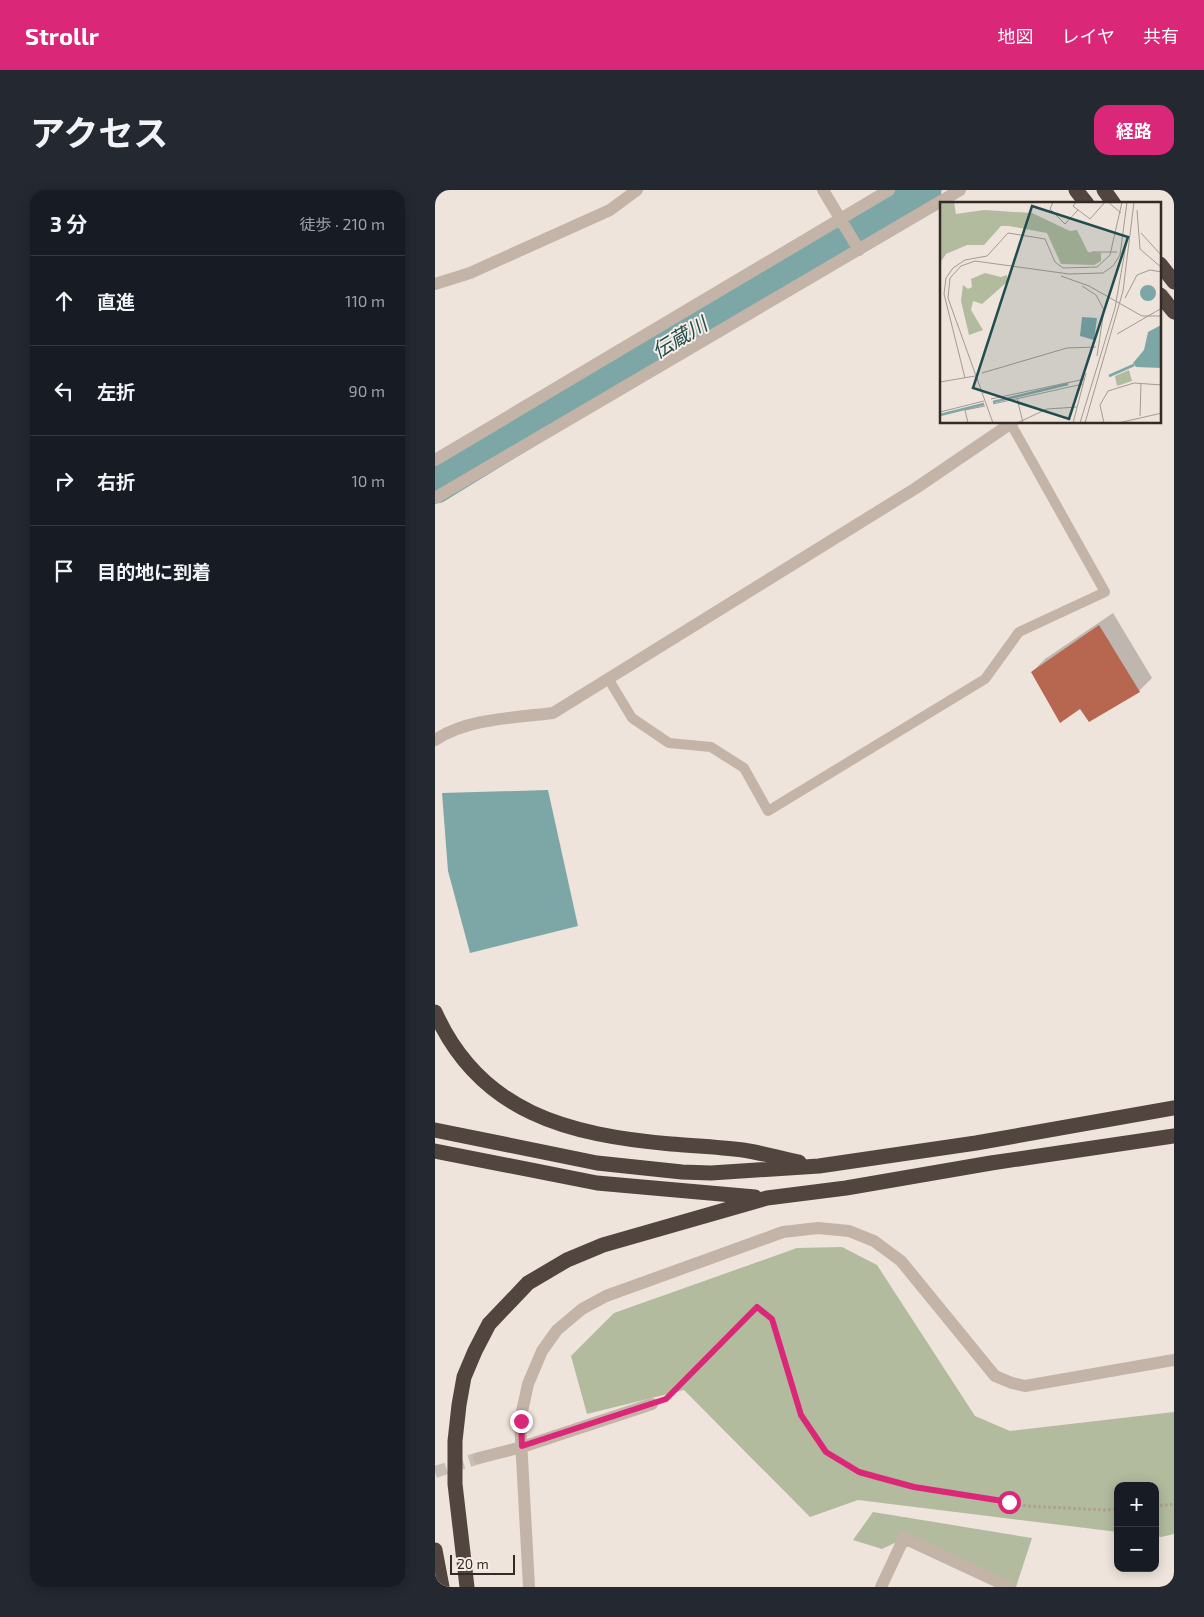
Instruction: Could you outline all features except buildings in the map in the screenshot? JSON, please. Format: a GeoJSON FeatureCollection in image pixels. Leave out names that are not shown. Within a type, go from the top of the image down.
{"type":"FeatureCollection","features":[{"type":"Feature","properties":{"kind":"highway"},"geometry":{"type":"LineString","coordinates":[[1076,190],[1085,202]]}},
{"type":"Feature","properties":{"kind":"highway"},"geometry":{"type":"LineString","coordinates":[[1104,190],[1113,202]]}},
{"type":"Feature","properties":{"kind":"highway"},"geometry":{"type":"LineString","coordinates":[[1161,265],[1174,282]]}},
{"type":"Feature","properties":{"kind":"highway"},"geometry":{"type":"LineString","coordinates":[[1161,296],[1174,312]]}},
{"type":"Feature","properties":{"kind":"highway"},"geometry":{"type":"LineString","coordinates":[[435,1012],[442,1028],[478,1076],[506,1099],[545,1119],[603,1135],[668,1144],[743,1150],[819,1166]]}},
{"type":"Feature","properties":{"kind":"highway"},"geometry":{"type":"LineString","coordinates":[[435,1130],[597,1163],[682,1172],[711,1173],[819,1166],[976,1143],[1174,1108]]}},
{"type":"Feature","properties":{"kind":"highway"},"geometry":{"type":"LineString","coordinates":[[467,1587],[455,1484],[455,1441],[464,1377],[489,1324],[528,1283],[567,1260],[603,1245],[767,1198],[846,1188],[991,1163],[1174,1136]]}},
{"type":"Feature","properties":{"kind":"highway"},"geometry":{"type":"LineString","coordinates":[[435,1151],[597,1183],[767,1198]]}},
{"type":"Feature","properties":{"kind":"highway"},"geometry":{"type":"LineString","coordinates":[[435,1550],[442,1587]]}},
{"type":"Feature","properties":{"kind":"street"},"geometry":{"type":"LineString","coordinates":[[435,284],[470,273],[610,210],[637,190]]}},
{"type":"Feature","properties":{"kind":"street"},"geometry":{"type":"LineString","coordinates":[[823,190],[859,250]]}},
{"type":"Feature","properties":{"kind":"street"},"geometry":{"type":"LineString","coordinates":[[435,460],[889,190]]}},
{"type":"Feature","properties":{"kind":"street"},"geometry":{"type":"LineString","coordinates":[[435,498],[960,190]]}},
{"type":"Feature","properties":{"kind":"street"},"geometry":{"type":"LineString","coordinates":[[435,740],[470,725],[553,713],[916,488],[1011,424]]}},
{"type":"Feature","properties":{"kind":"street"},"geometry":{"type":"LineString","coordinates":[[529,1587],[521,1421],[529,1384],[542,1351],[557,1330],[582,1309],[606,1296],[783,1232],[818,1228],[849,1231],[874,1240],[901,1261],[995,1376],[1012,1383],[1025,1386],[1174,1360]]}},
{"type":"Feature","properties":{"kind":"street"},"geometry":{"type":"LineString","coordinates":[[479,1458],[651,1404]]}},
{"type":"Feature","properties":{"kind":"street"},"geometry":{"type":"LineString","coordinates":[[881,1587],[905,1538],[1009,1587]]}},
{"type":"Feature","properties":{"kind":"lane"},"geometry":{"type":"LineString","coordinates":[[609,680],[632,718],[669,743],[711,747],[744,768],[768,811],[985,679],[1019,632],[1105,592],[1013,424]]}},
{"type":"Feature","properties":{"kind":"path"},"geometry":{"type":"LineString","coordinates":[[651,1404],[666,1399],[757,1307],[772,1319],[801,1415],[826,1452],[859,1472],[914,1487],[1028,1506],[1114,1509]]}},
{"type":"Feature","properties":{"kind":"path"},"geometry":{"type":"LineString","coordinates":[[1159,1506],[1174,1504]]}},
{"type":"Feature","properties":{"kind":"green space"},"geometry":{"type":"Polygon","coordinates":[[[842,1247],[877,1265],[975,1416],[1010,1431],[1174,1412],[1174,1534],[1159,1537],[1159,1482],[1114,1482],[1114,1532],[858,1500],[810,1517],[684,1390],[587,1414],[571,1356],[614,1313],[797,1248],[842,1247]]]}},
{"type":"Feature","properties":{"kind":"green space"},"geometry":{"type":"Polygon","coordinates":[[[873,1512],[1032,1538],[1016,1587],[1009,1587],[905,1538],[882,1549],[853,1540],[873,1512]]]}},
{"type":"Feature","properties":{"kind":"water"},"geometry":{"type":"Polygon","coordinates":[[[548,790],[578,926],[470,953],[448,871],[442,793],[548,790]]]}},
{"type":"Feature","properties":{"kind":"waterway","name":"伝蔵川"},"geometry":{"type":"LineString","coordinates":[[435,484],[922,190]]}},
{"type":"Feature","properties":{"kind":"tunnel"},"geometry":{"type":"LineString","coordinates":[[1161,300],[1174,290]]}},
{"type":"Feature","properties":{"kind":"tunnel"},"geometry":{"type":"LineString","coordinates":[[435,1472],[479,1458]]}},
{"type":"Feature","properties":{"kind":"route"},"geometry":{"type":"LineString","coordinates":[[521,1421],[522,1446],[666,1399],[757,1307],[772,1319],[801,1415],[826,1452],[859,1472],[877,1477],[914,1487],[1009,1502]]}}]}
